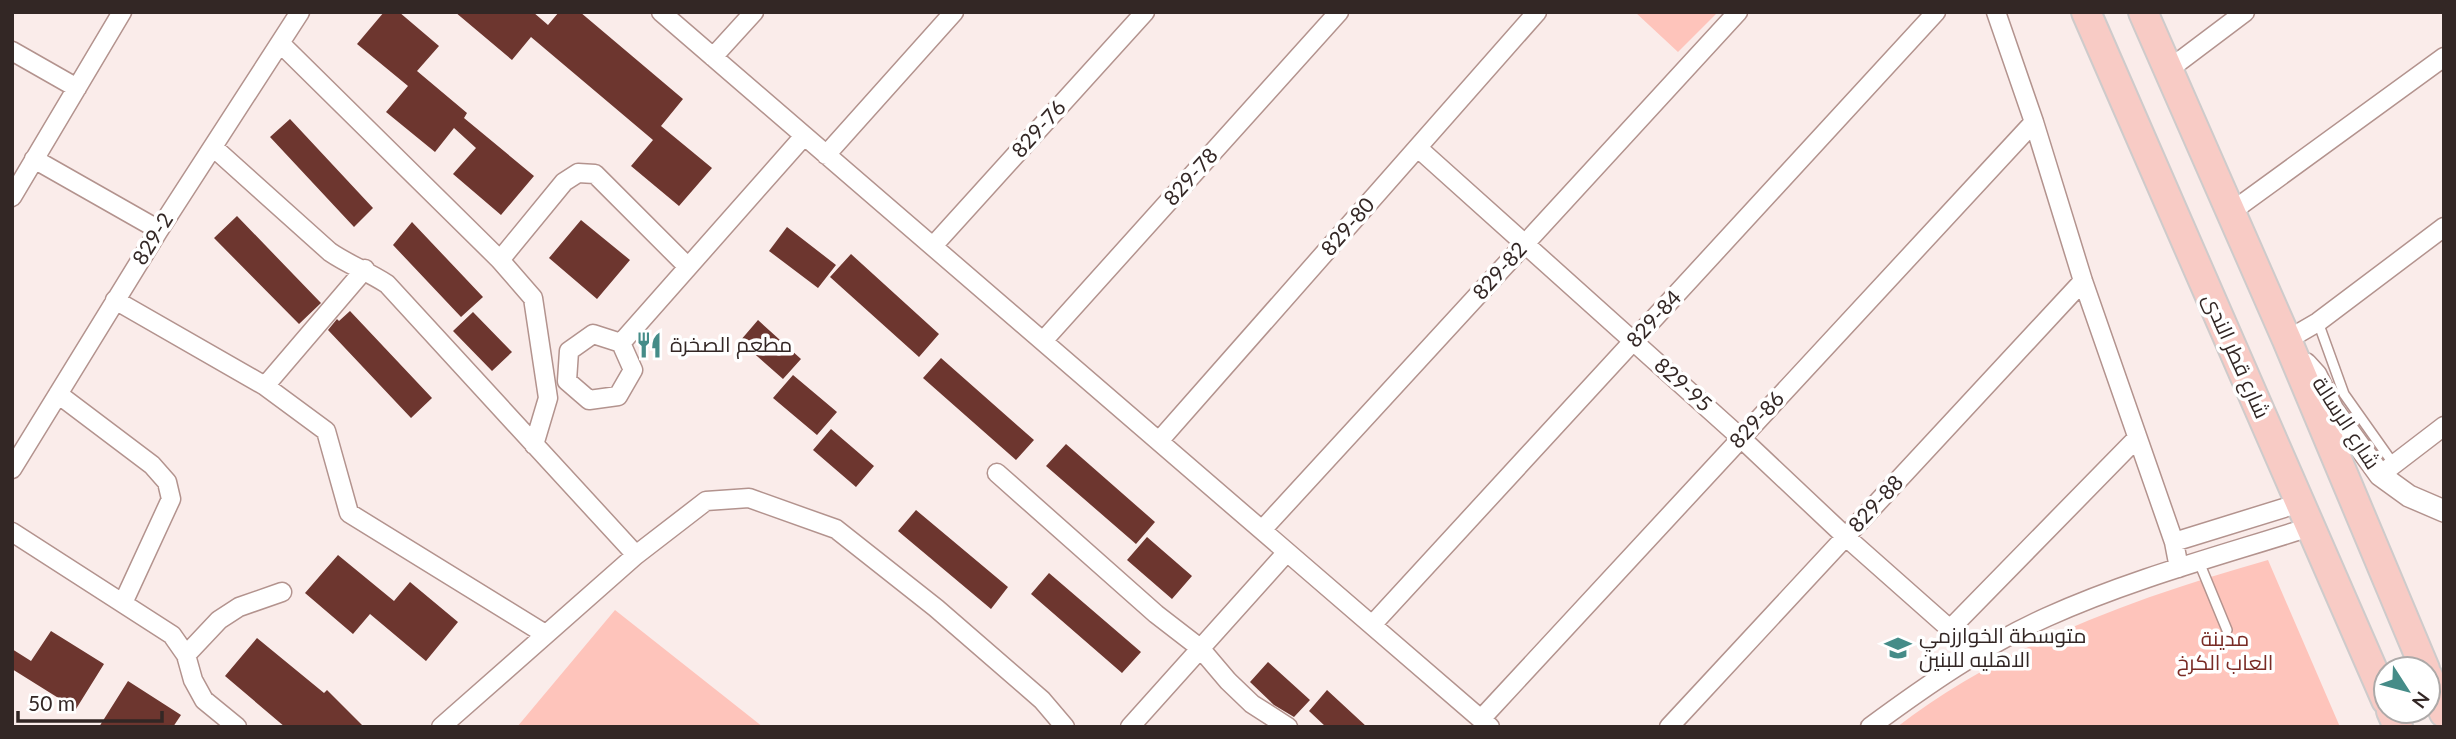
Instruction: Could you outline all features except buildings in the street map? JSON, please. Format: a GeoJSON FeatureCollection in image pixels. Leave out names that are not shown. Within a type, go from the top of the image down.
{"type":"FeatureCollection","features":[{"type":"Feature","properties":{"kind":"main road","name":"شارع قطر الندى"},"geometry":{"type":"LineString","coordinates":[[2086,12],[2372,668]]}},
{"type":"Feature","properties":{"kind":"main road"},"geometry":{"type":"LineString","coordinates":[[2143,12],[2289,344],[2419,655]]}},
{"type":"Feature","properties":{"kind":"street"},"geometry":{"type":"LineString","coordinates":[[12,197],[122,12]]}},
{"type":"Feature","properties":{"kind":"street","name":"829-2"},"geometry":{"type":"LineString","coordinates":[[12,469],[159,230],[300,12]]}},
{"type":"Feature","properties":{"kind":"street"},"geometry":{"type":"LineString","coordinates":[[661,12],[1486,723]]}},
{"type":"Feature","properties":{"kind":"street"},"geometry":{"type":"LineString","coordinates":[[713,57],[754,12]]}},
{"type":"Feature","properties":{"kind":"street"},"geometry":{"type":"LineString","coordinates":[[826,155],[954,12]]}},
{"type":"Feature","properties":{"kind":"street","name":"829-76"},"geometry":{"type":"LineString","coordinates":[[933,246],[1146,12]]}},
{"type":"Feature","properties":{"kind":"street","name":"829-78"},"geometry":{"type":"LineString","coordinates":[[1043,341],[1339,12]]}},
{"type":"Feature","properties":{"kind":"street","name":"829-80"},"geometry":{"type":"LineString","coordinates":[[1159,441],[1537,12]]}},
{"type":"Feature","properties":{"kind":"street","name":"829-82"},"geometry":{"type":"LineString","coordinates":[[1262,530],[1738,12]]}},
{"type":"Feature","properties":{"kind":"street","name":"829-84"},"geometry":{"type":"LineString","coordinates":[[1372,625],[1936,12]]}},
{"type":"Feature","properties":{"kind":"street"},"geometry":{"type":"LineString","coordinates":[[1996,12],[2034,122],[2083,281],[2174,542],[2179,568]]}},
{"type":"Feature","properties":{"kind":"street"},"geometry":{"type":"LineString","coordinates":[[2168,70],[2245,12]]}},
{"type":"Feature","properties":{"kind":"street"},"geometry":{"type":"LineString","coordinates":[[280,43],[500,260],[533,298],[548,398],[534,445]]}},
{"type":"Feature","properties":{"kind":"street"},"geometry":{"type":"LineString","coordinates":[[12,51],[77,88]]}},
{"type":"Feature","properties":{"kind":"street"},"geometry":{"type":"LineString","coordinates":[[2231,212],[2444,57]]}},
{"type":"Feature","properties":{"kind":"street","name":"829-86"},"geometry":{"type":"LineString","coordinates":[[1486,723],[1741,438],[2034,122]]}},
{"type":"Feature","properties":{"kind":"street"},"geometry":{"type":"LineString","coordinates":[[621,343],[804,136]]}},
{"type":"Feature","properties":{"kind":"street"},"geometry":{"type":"LineString","coordinates":[[213,147],[330,252],[347,264],[365,269],[387,284],[636,555]]}},
{"type":"Feature","properties":{"kind":"street","name":"829-95"},"geometry":{"type":"LineString","coordinates":[[1418,148],[1977,653]]}},
{"type":"Feature","properties":{"kind":"street"},"geometry":{"type":"LineString","coordinates":[[34,159],[159,230]]}},
{"type":"Feature","properties":{"kind":"street"},"geometry":{"type":"LineString","coordinates":[[500,260],[564,182],[579,173],[596,174],[688,267]]}},
{"type":"Feature","properties":{"kind":"street"},"geometry":{"type":"LineString","coordinates":[[2289,344],[2444,227]]}},
{"type":"Feature","properties":{"kind":"street"},"geometry":{"type":"LineString","coordinates":[[265,386],[365,269]]}},
{"type":"Feature","properties":{"kind":"street","name":"829-88"},"geometry":{"type":"LineString","coordinates":[[1669,727],[2083,281]]}},
{"type":"Feature","properties":{"kind":"street"},"geometry":{"type":"LineString","coordinates":[[115,300],[265,386],[326,431],[349,513],[545,634]]}},
{"type":"Feature","properties":{"kind":"street","name":"شارع الرسالة"},"geometry":{"type":"LineString","coordinates":[[2289,344],[2316,375],[2333,410],[2409,496],[2444,511]]}},
{"type":"Feature","properties":{"kind":"street"},"geometry":{"type":"LineString","coordinates":[[58,394],[152,466],[167,482],[171,499],[123,603]]}},
{"type":"Feature","properties":{"kind":"street"},"geometry":{"type":"LineString","coordinates":[[2387,471],[2444,426]]}},
{"type":"Feature","properties":{"kind":"street"},"geometry":{"type":"LineString","coordinates":[[1950,629],[2137,438]]}},
{"type":"Feature","properties":{"kind":"street"},"geometry":{"type":"LineString","coordinates":[[997,473],[1156,614],[1200,648],[1252,704],[1288,727]]}},
{"type":"Feature","properties":{"kind":"street"},"geometry":{"type":"LineString","coordinates":[[441,727],[636,555],[706,501],[749,498],[836,529],[936,608],[1042,699],[1065,727]]}},
{"type":"Feature","properties":{"kind":"street"},"geometry":{"type":"LineString","coordinates":[[2174,542],[2305,515]]}},
{"type":"Feature","properties":{"kind":"street"},"geometry":{"type":"LineString","coordinates":[[1870,727],[1938,677],[1977,653],[2070,607],[2199,562],[2305,515]]}},
{"type":"Feature","properties":{"kind":"street"},"geometry":{"type":"LineString","coordinates":[[12,532],[172,635],[186,655],[193,680],[204,701],[237,727]]}},
{"type":"Feature","properties":{"kind":"street"},"geometry":{"type":"LineString","coordinates":[[1130,727],[1287,552]]}},
{"type":"Feature","properties":{"kind":"street"},"geometry":{"type":"LineString","coordinates":[[186,655],[219,620],[239,607],[282,592]]}},
{"type":"Feature","properties":{"kind":"lane"},"geometry":{"type":"LineString","coordinates":[[2318,322],[2344,394],[2387,471]]}},
{"type":"Feature","properties":{"kind":"lane"},"geometry":{"type":"LineString","coordinates":[[2199,562],[2227,630]]}},
{"type":"Feature","properties":{"kind":"green space"},"geometry":{"type":"Polygon","coordinates":[[[1635,12],[1718,12],[1678,52],[1635,12]]]}},
{"type":"Feature","properties":{"kind":"green space","name":"مدينة العاب الكرخ"},"geometry":{"type":"Polygon","coordinates":[[[2268,560],[2340,727],[1897,727],[1982,671],[2074,626],[2170,590],[2268,560]]]}},
{"type":"Feature","properties":{"kind":"green space"},"geometry":{"type":"Polygon","coordinates":[[[615,610],[763,727],[517,727],[615,610]]]}},
{"type":"Feature","properties":{"kind":"place","name":"مطعم الصخرة"},"geometry":{"type":"Point","coordinates":[649,345]}},
{"type":"Feature","properties":{"kind":"place","name":"متوسطة الخوارزمي الاهليه للبنين"},"geometry":{"type":"Point","coordinates":[1898,648]}}]}
